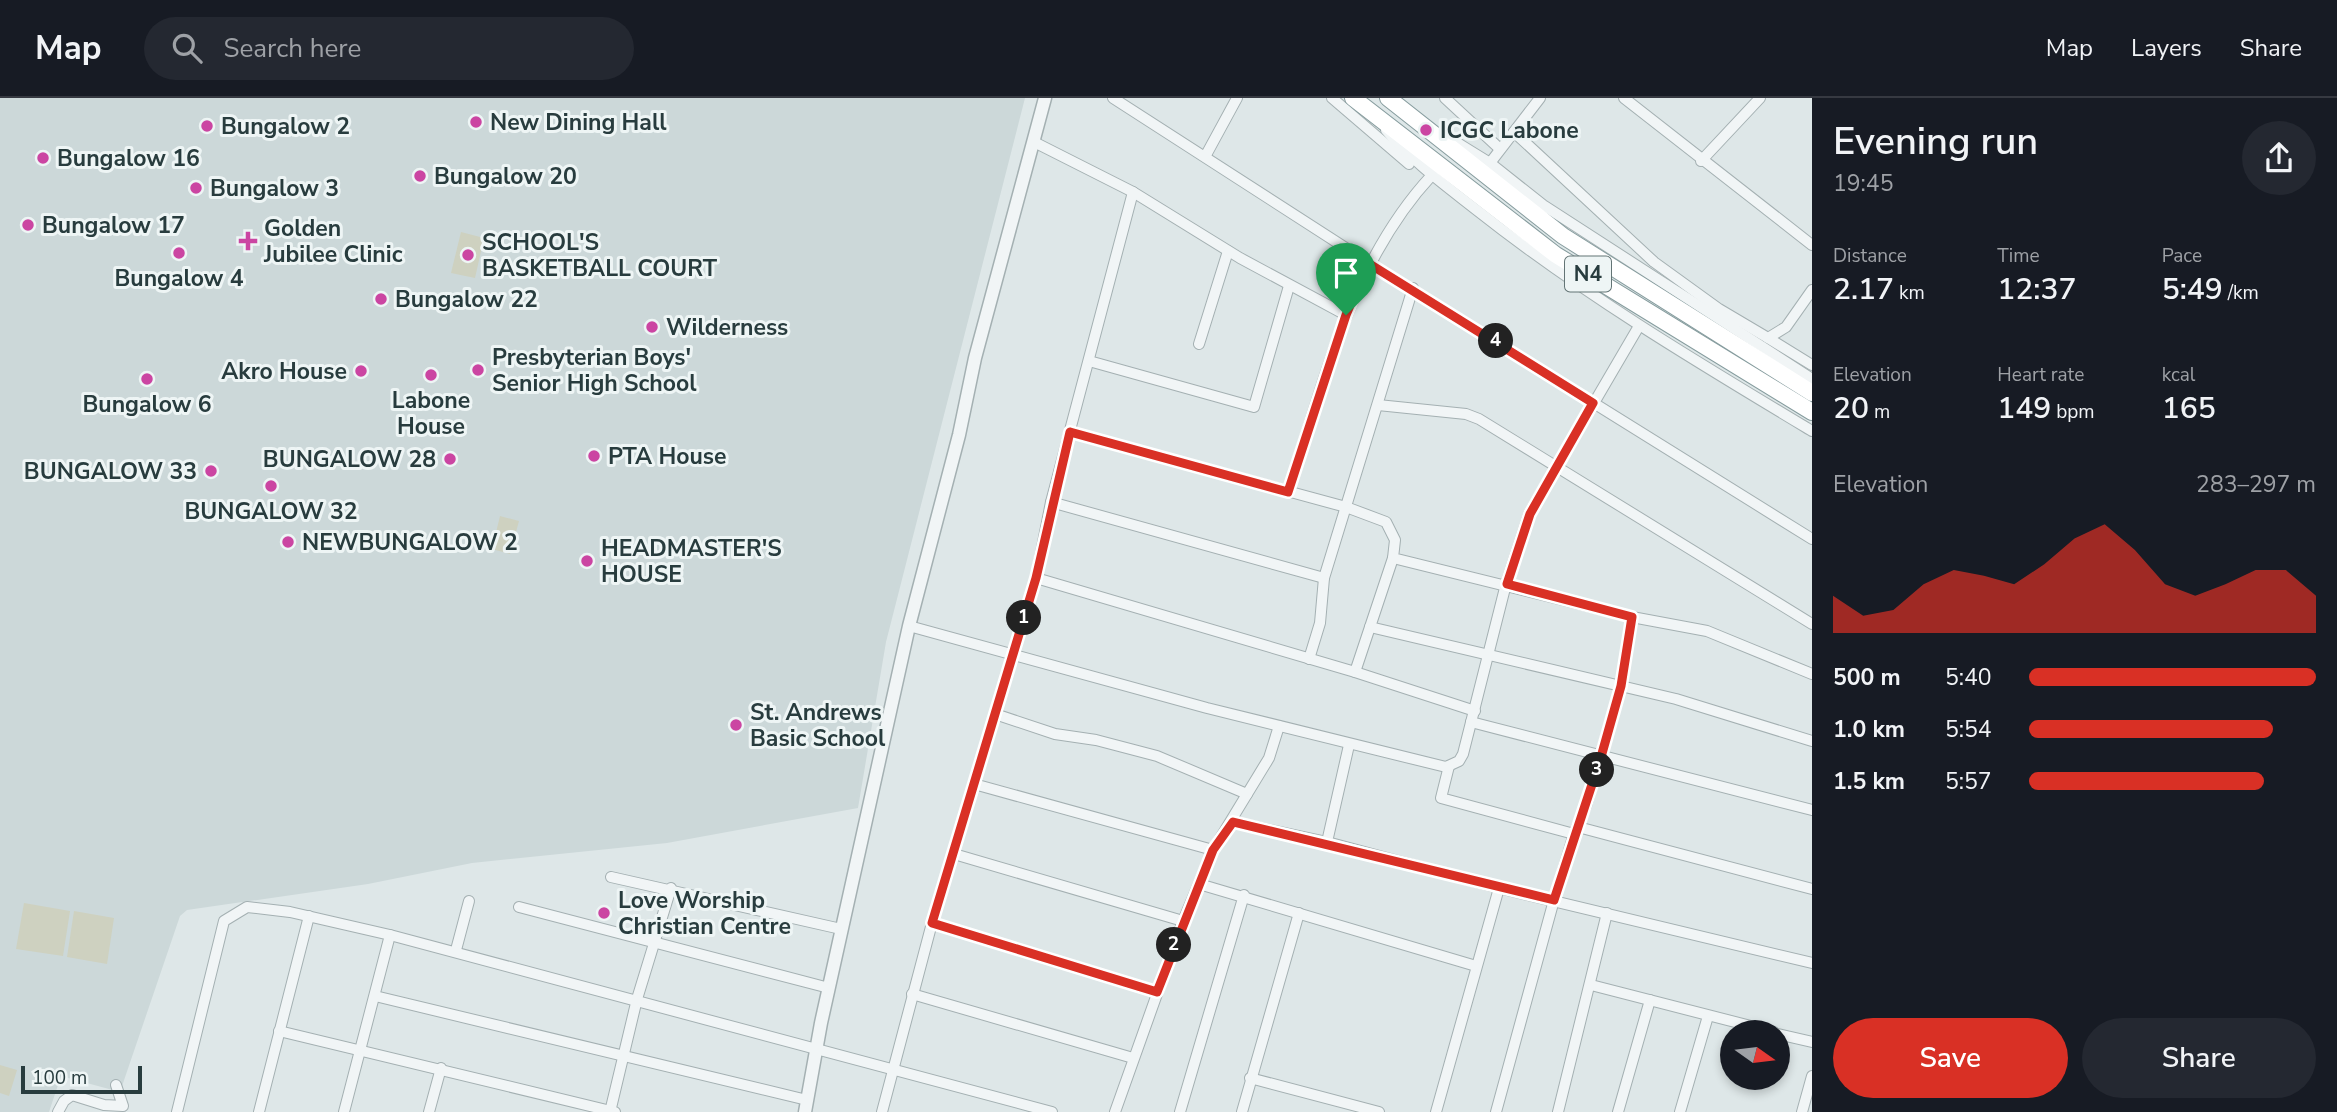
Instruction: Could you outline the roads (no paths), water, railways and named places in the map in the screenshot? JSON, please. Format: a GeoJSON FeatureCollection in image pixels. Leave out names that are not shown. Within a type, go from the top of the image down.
{"type":"FeatureCollection","features":[{"type":"Feature","properties":{"kind":"highway","name":"N4"},"geometry":{"type":"LineString","coordinates":[[1353,98],[1376,119],[1556,255],[1762,357],[1812,412]]}},
{"type":"Feature","properties":{"kind":"highway","name":"N4"},"geometry":{"type":"LineString","coordinates":[[1388,98],[1563,236],[1762,357],[1812,393]]}},
{"type":"Feature","properties":{"kind":"highway"},"geometry":{"type":"LineString","coordinates":[[1746,392],[1762,357]]}},
{"type":"Feature","properties":{"kind":"street"},"geometry":{"type":"LineString","coordinates":[[375,996],[623,1055],[806,1106],[841,929],[909,626],[959,435],[978,347],[1045,98]]}},
{"type":"Feature","properties":{"kind":"street"},"geometry":{"type":"LineString","coordinates":[[1112,98],[1206,155],[1368,263],[1413,288],[1812,539]]}},
{"type":"Feature","properties":{"kind":"street"},"geometry":{"type":"LineString","coordinates":[[1206,155],[1237,98]]}},
{"type":"Feature","properties":{"kind":"street"},"geometry":{"type":"LineString","coordinates":[[1332,98],[1429,177],[1539,259],[1639,326],[1812,431]]}},
{"type":"Feature","properties":{"kind":"street"},"geometry":{"type":"LineString","coordinates":[[1445,98],[1500,149]]}},
{"type":"Feature","properties":{"kind":"street"},"geometry":{"type":"LineString","coordinates":[[1490,163],[1540,98]]}},
{"type":"Feature","properties":{"kind":"street"},"geometry":{"type":"LineString","coordinates":[[1624,98],[1701,160],[1811,242]]}},
{"type":"Feature","properties":{"kind":"street"},"geometry":{"type":"LineString","coordinates":[[1701,160],[1760,98]]}},
{"type":"Feature","properties":{"kind":"street"},"geometry":{"type":"LineString","coordinates":[[1376,119],[1429,177]]}},
{"type":"Feature","properties":{"kind":"street"},"geometry":{"type":"LineString","coordinates":[[1419,122],[1463,144],[1543,205],[1762,357],[1812,379]]}},
{"type":"Feature","properties":{"kind":"street"},"geometry":{"type":"LineString","coordinates":[[1514,132],[1654,262],[1719,309],[1762,357],[1812,365]]}},
{"type":"Feature","properties":{"kind":"street"},"geometry":{"type":"LineString","coordinates":[[1034,142],[1133,192],[1228,251],[1346,315]]}},
{"type":"Feature","properties":{"kind":"street"},"geometry":{"type":"LineString","coordinates":[[1288,492],[1346,315],[1368,263],[1429,177]]}},
{"type":"Feature","properties":{"kind":"street"},"geometry":{"type":"LineString","coordinates":[[882,1112],[932,923],[1036,578],[1051,502],[1133,192]]}},
{"type":"Feature","properties":{"kind":"street"},"geometry":{"type":"LineString","coordinates":[[1199,344],[1228,251]]}},
{"type":"Feature","properties":{"kind":"street"},"geometry":{"type":"LineString","coordinates":[[1089,360],[1254,407],[1289,286]]}},
{"type":"Feature","properties":{"kind":"street"},"geometry":{"type":"LineString","coordinates":[[1309,659],[1320,623],[1324,578],[1413,288]]}},
{"type":"Feature","properties":{"kind":"street"},"geometry":{"type":"LineString","coordinates":[[1762,357],[1812,290]]}},
{"type":"Feature","properties":{"kind":"street"},"geometry":{"type":"LineString","coordinates":[[909,626],[1349,745],[1449,766],[1459,761],[1463,754],[1507,584],[1530,514],[1639,326]]}},
{"type":"Feature","properties":{"kind":"street"},"geometry":{"type":"LineString","coordinates":[[1378,405],[1466,414],[1479,419],[1812,624]]}},
{"type":"Feature","properties":{"kind":"street"},"geometry":{"type":"LineString","coordinates":[[1070,432],[1346,507],[1386,522],[1395,540],[1393,558],[1355,672]]}},
{"type":"Feature","properties":{"kind":"street"},"geometry":{"type":"LineString","coordinates":[[1051,502],[1324,578]]}},
{"type":"Feature","properties":{"kind":"street"},"geometry":{"type":"LineString","coordinates":[[1393,558],[1632,617],[1707,631],[1812,674]]}},
{"type":"Feature","properties":{"kind":"street"},"geometry":{"type":"LineString","coordinates":[[1036,578],[1355,672],[1475,711]]}},
{"type":"Feature","properties":{"kind":"street"},"geometry":{"type":"LineString","coordinates":[[1496,1112],[1554,900],[1601,757],[1621,686],[1632,617]]}},
{"type":"Feature","properties":{"kind":"street"},"geometry":{"type":"LineString","coordinates":[[1370,627],[1488,657],[1676,699],[1812,741]]}},
{"type":"Feature","properties":{"kind":"street"},"geometry":{"type":"LineString","coordinates":[[995,714],[1055,734],[1096,740],[1157,756],[1247,794]]}},
{"type":"Feature","properties":{"kind":"street"},"geometry":{"type":"LineString","coordinates":[[1471,722],[1812,810]]}},
{"type":"Feature","properties":{"kind":"street"},"geometry":{"type":"LineString","coordinates":[[1115,1112],[1183,921],[1213,850],[1233,822],[1269,758],[1279,726]]}},
{"type":"Feature","properties":{"kind":"street"},"geometry":{"type":"LineString","coordinates":[[1327,842],[1349,745]]}},
{"type":"Feature","properties":{"kind":"street"},"geometry":{"type":"LineString","coordinates":[[1449,766],[1441,798],[1812,889]]}},
{"type":"Feature","properties":{"kind":"street"},"geometry":{"type":"LineString","coordinates":[[974,785],[1213,850]]}},
{"type":"Feature","properties":{"kind":"street"},"geometry":{"type":"LineString","coordinates":[[1233,822],[1327,842],[1499,888],[1812,963]]}},
{"type":"Feature","properties":{"kind":"street"},"geometry":{"type":"LineString","coordinates":[[954,854],[1183,921]]}},
{"type":"Feature","properties":{"kind":"street"},"geometry":{"type":"LineString","coordinates":[[611,877],[671,888],[841,929]]}},
{"type":"Feature","properties":{"kind":"street"},"geometry":{"type":"LineString","coordinates":[[1199,884],[1244,895],[1476,966]]}},
{"type":"Feature","properties":{"kind":"street"},"geometry":{"type":"LineString","coordinates":[[279,1031],[441,1068],[612,1112],[637,999],[671,888]]}},
{"type":"Feature","properties":{"kind":"street"},"geometry":{"type":"LineString","coordinates":[[1436,1112],[1499,888]]}},
{"type":"Feature","properties":{"kind":"street"},"geometry":{"type":"LineString","coordinates":[[1180,1112],[1244,895]]}},
{"type":"Feature","properties":{"kind":"street"},"geometry":{"type":"LineString","coordinates":[[456,950],[469,901]]}},
{"type":"Feature","properties":{"kind":"street"},"geometry":{"type":"LineString","coordinates":[[177,1112],[225,921],[247,907],[309,916],[456,950],[1052,1112]]}},
{"type":"Feature","properties":{"kind":"street"},"geometry":{"type":"LineString","coordinates":[[519,907],[829,988]]}},
{"type":"Feature","properties":{"kind":"street"},"geometry":{"type":"LineString","coordinates":[[1242,1112],[1299,913]]}},
{"type":"Feature","properties":{"kind":"street"},"geometry":{"type":"LineString","coordinates":[[1558,1112],[1607,913]]}},
{"type":"Feature","properties":{"kind":"street"},"geometry":{"type":"LineString","coordinates":[[259,1112],[309,916]]}},
{"type":"Feature","properties":{"kind":"street"},"geometry":{"type":"LineString","coordinates":[[932,923],[1157,992]]}},
{"type":"Feature","properties":{"kind":"street"},"geometry":{"type":"LineString","coordinates":[[344,1112],[390,934]]}},
{"type":"Feature","properties":{"kind":"street"},"geometry":{"type":"LineString","coordinates":[[1591,985],[1724,1020]]}},
{"type":"Feature","properties":{"kind":"street"},"geometry":{"type":"LineString","coordinates":[[912,994],[1133,1058]]}},
{"type":"Feature","properties":{"kind":"street"},"geometry":{"type":"LineString","coordinates":[[1618,1112],[1650,1000]]}},
{"type":"Feature","properties":{"kind":"street"},"geometry":{"type":"LineString","coordinates":[[1680,1112],[1708,1016]]}},
{"type":"Feature","properties":{"kind":"street"},"geometry":{"type":"LineString","coordinates":[[1790,1036],[1812,1042]]}},
{"type":"Feature","properties":{"kind":"street"},"geometry":{"type":"LineString","coordinates":[[429,1112],[441,1068]]}},
{"type":"Feature","properties":{"kind":"street"},"geometry":{"type":"LineString","coordinates":[[1802,1112],[1812,1076]]}},
{"type":"Feature","properties":{"kind":"street"},"geometry":{"type":"LineString","coordinates":[[1250,1078],[1380,1112]]}},
{"type":"Feature","properties":{"kind":"street"},"geometry":{"type":"LineString","coordinates":[[58,1112],[64,1101],[72,1095],[104,1105],[122,1106],[124,1101],[116,1085]]}},
{"type":"Feature","properties":{"kind":"place","name":"New Dining Hall"},"geometry":{"type":"Point","coordinates":[476,122]}},
{"type":"Feature","properties":{"kind":"place","name":"Bungalow 2"},"geometry":{"type":"Point","coordinates":[207,126]}},
{"type":"Feature","properties":{"kind":"place","name":"ICGC Labone"},"geometry":{"type":"Point","coordinates":[1426,130]}},
{"type":"Feature","properties":{"kind":"place","name":"Bungalow 16"},"geometry":{"type":"Point","coordinates":[43,158]}},
{"type":"Feature","properties":{"kind":"place","name":"Bungalow 20"},"geometry":{"type":"Point","coordinates":[420,176]}},
{"type":"Feature","properties":{"kind":"place","name":"Bungalow 3"},"geometry":{"type":"Point","coordinates":[196,188]}},
{"type":"Feature","properties":{"kind":"place","name":"Bungalow 17"},"geometry":{"type":"Point","coordinates":[28,225]}},
{"type":"Feature","properties":{"kind":"place","name":"Golden Jubilee Clinic"},"geometry":{"type":"Point","coordinates":[248,241]}},
{"type":"Feature","properties":{"kind":"place","name":"Bungalow 4"},"geometry":{"type":"Point","coordinates":[179,253]}},
{"type":"Feature","properties":{"kind":"place","name":"SCHOOL'S BASKETBALL COURT"},"geometry":{"type":"Point","coordinates":[468,255]}},
{"type":"Feature","properties":{"kind":"place","name":"Bungalow 22"},"geometry":{"type":"Point","coordinates":[381,299]}},
{"type":"Feature","properties":{"kind":"place","name":"Wilderness"},"geometry":{"type":"Point","coordinates":[652,327]}},
{"type":"Feature","properties":{"kind":"place","name":"Presbyterian Boys' Senior High School"},"geometry":{"type":"Point","coordinates":[478,370]}},
{"type":"Feature","properties":{"kind":"place","name":"Akro House"},"geometry":{"type":"Point","coordinates":[361,371]}},
{"type":"Feature","properties":{"kind":"place","name":"Labone House"},"geometry":{"type":"Point","coordinates":[431,375]}},
{"type":"Feature","properties":{"kind":"place","name":"Bungalow 6"},"geometry":{"type":"Point","coordinates":[147,379]}},
{"type":"Feature","properties":{"kind":"place","name":"PTA House"},"geometry":{"type":"Point","coordinates":[594,456]}},
{"type":"Feature","properties":{"kind":"place","name":"BUNGALOW 28"},"geometry":{"type":"Point","coordinates":[450,459]}},
{"type":"Feature","properties":{"kind":"place","name":"BUNGALOW 33"},"geometry":{"type":"Point","coordinates":[211,471]}},
{"type":"Feature","properties":{"kind":"place","name":"BUNGALOW 32"},"geometry":{"type":"Point","coordinates":[271,486]}},
{"type":"Feature","properties":{"kind":"place","name":"NEWBUNGALOW 2"},"geometry":{"type":"Point","coordinates":[288,542]}},
{"type":"Feature","properties":{"kind":"place","name":"HEADMASTER'S HOUSE"},"geometry":{"type":"Point","coordinates":[587,561]}},
{"type":"Feature","properties":{"kind":"place","name":"St. Andrews Basic School"},"geometry":{"type":"Point","coordinates":[736,725]}},
{"type":"Feature","properties":{"kind":"place","name":"Love Worship Christian Centre"},"geometry":{"type":"Point","coordinates":[604,913]}}]}
